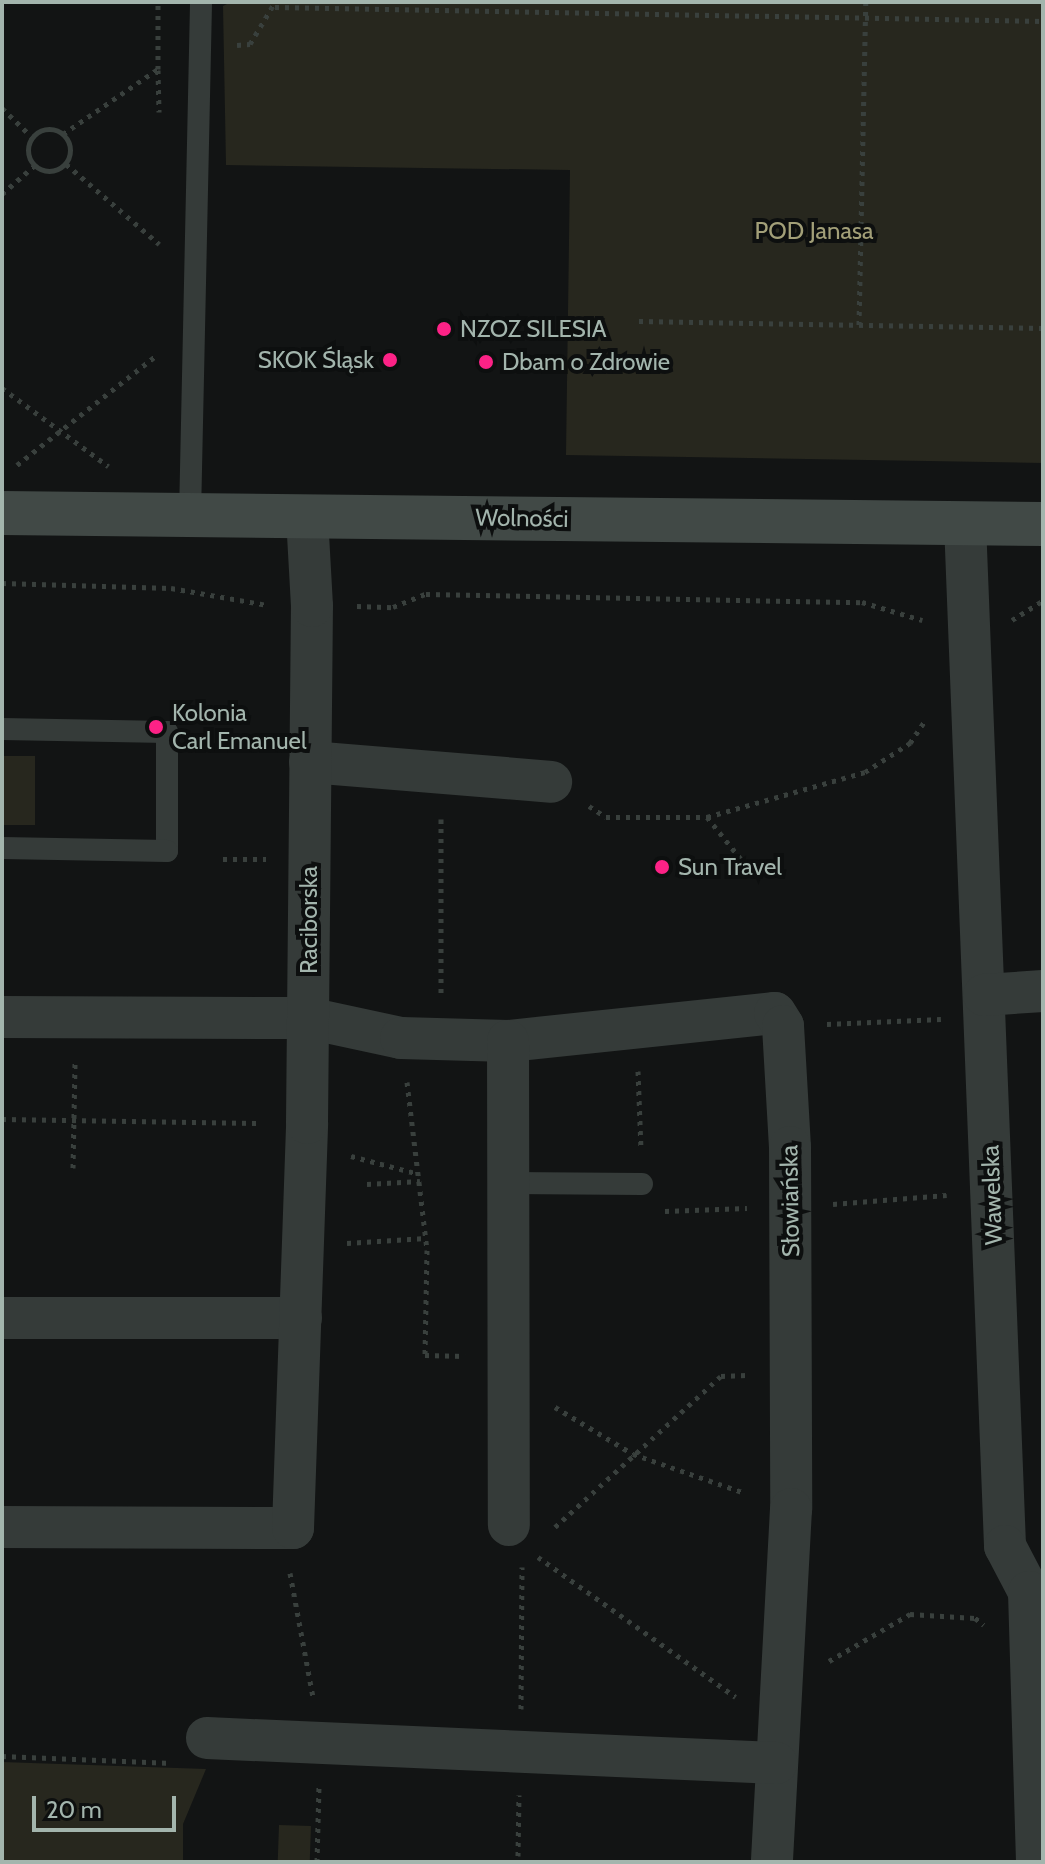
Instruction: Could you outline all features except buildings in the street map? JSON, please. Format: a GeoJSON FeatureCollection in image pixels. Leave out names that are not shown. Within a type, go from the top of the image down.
{"type":"FeatureCollection","features":[{"type":"Feature","properties":{"kind":"street","name":"Wolności"},"geometry":{"type":"LineString","coordinates":[[2,513],[1043,524]]}},
{"type":"Feature","properties":{"kind":"street","name":"Raciborska"},"geometry":{"type":"LineString","coordinates":[[2,1527],[293,1528],[307,1134],[312,606],[307,516]]}},
{"type":"Feature","properties":{"kind":"street","name":"Wawelska"},"geometry":{"type":"LineString","coordinates":[[965,523],[1005,1546],[1036,1592],[1037,1862]]}},
{"type":"Feature","properties":{"kind":"street"},"geometry":{"type":"LineString","coordinates":[[310,762],[551,782]]}},
{"type":"Feature","properties":{"kind":"street"},"geometry":{"type":"LineString","coordinates":[[985,1006],[1043,991]]}},
{"type":"Feature","properties":{"kind":"street","name":"Słowiańska"},"geometry":{"type":"LineString","coordinates":[[308,1018],[421,1038],[508,1041],[775,1013],[783,1026],[790,1206],[791,1509],[772,1862]]}},
{"type":"Feature","properties":{"kind":"street"},"geometry":{"type":"LineString","coordinates":[[2,1017],[308,1018]]}},
{"type":"Feature","properties":{"kind":"street"},"geometry":{"type":"LineString","coordinates":[[508,1041],[511,1380],[520,1542]]}},
{"type":"Feature","properties":{"kind":"street"},"geometry":{"type":"LineString","coordinates":[[2,1318],[301,1318]]}},
{"type":"Feature","properties":{"kind":"street"},"geometry":{"type":"LineString","coordinates":[[207,1738],[778,1745]]}},
{"type":"Feature","properties":{"kind":"lane"},"geometry":{"type":"LineString","coordinates":[[190,516],[201,2]]}},
{"type":"Feature","properties":{"kind":"lane"},"geometry":{"type":"LineString","coordinates":[[2,729],[167,732],[167,851],[2,848]]}},
{"type":"Feature","properties":{"kind":"lane"},"geometry":{"type":"LineString","coordinates":[[510,1183],[642,1184]]}},
{"type":"Feature","properties":{"kind":"path"},"geometry":{"type":"LineString","coordinates":[[63,134],[158,69],[158,2]]}},
{"type":"Feature","properties":{"kind":"path"},"geometry":{"type":"LineString","coordinates":[[859,325],[866,2]]}},
{"type":"Feature","properties":{"kind":"path"},"geometry":{"type":"LineString","coordinates":[[224,47],[250,44],[275,5],[1043,21]]}},
{"type":"Feature","properties":{"kind":"path"},"geometry":{"type":"LineString","coordinates":[[2,108],[32,137]]}},
{"type":"Feature","properties":{"kind":"path"},"geometry":{"type":"LineString","coordinates":[[50,129],[63,134],[71,152],[66,164],[47,172],[34,166],[27,149],[32,137],[50,129]]}},
{"type":"Feature","properties":{"kind":"path"},"geometry":{"type":"LineString","coordinates":[[66,164],[160,246],[161,261]]}},
{"type":"Feature","properties":{"kind":"path"},"geometry":{"type":"LineString","coordinates":[[2,194],[34,166]]}},
{"type":"Feature","properties":{"kind":"path"},"geometry":{"type":"LineString","coordinates":[[639,321],[1043,328]]}},
{"type":"Feature","properties":{"kind":"path"},"geometry":{"type":"LineString","coordinates":[[13,468],[161,352],[161,367]]}},
{"type":"Feature","properties":{"kind":"path"},"geometry":{"type":"LineString","coordinates":[[2,388],[115,471]]}},
{"type":"Feature","properties":{"kind":"path"},"geometry":{"type":"LineString","coordinates":[[2,583],[171,588],[276,606],[393,607],[426,594],[862,602],[970,636],[910,743],[865,772],[707,817],[606,817],[551,782]]}},
{"type":"Feature","properties":{"kind":"path"},"geometry":{"type":"LineString","coordinates":[[425,1355],[426,1238],[420,1178],[421,1038],[441,773]]}},
{"type":"Feature","properties":{"kind":"path"},"geometry":{"type":"LineString","coordinates":[[707,817],[753,874]]}},
{"type":"Feature","properties":{"kind":"path"},"geometry":{"type":"LineString","coordinates":[[837,1024],[985,1006]]}},
{"type":"Feature","properties":{"kind":"path"},"geometry":{"type":"LineString","coordinates":[[73,1168],[76,1017]]}},
{"type":"Feature","properties":{"kind":"path"},"geometry":{"type":"LineString","coordinates":[[637,1026],[642,1195],[666,1211],[992,1192]]}},
{"type":"Feature","properties":{"kind":"path"},"geometry":{"type":"LineString","coordinates":[[2,1119],[73,1120],[307,1134],[420,1178]]}},
{"type":"Feature","properties":{"kind":"path"},"geometry":{"type":"LineString","coordinates":[[367,1184],[420,1178]]}},
{"type":"Feature","properties":{"kind":"path"},"geometry":{"type":"LineString","coordinates":[[303,1246],[426,1238]]}},
{"type":"Feature","properties":{"kind":"path"},"geometry":{"type":"LineString","coordinates":[[552,1530],[721,1376],[790,1375]]}},
{"type":"Feature","properties":{"kind":"path"},"geometry":{"type":"LineString","coordinates":[[511,1380],[633,1454],[791,1509]]}},
{"type":"Feature","properties":{"kind":"path"},"geometry":{"type":"LineString","coordinates":[[520,1542],[521,1698]]}},
{"type":"Feature","properties":{"kind":"path"},"geometry":{"type":"LineString","coordinates":[[520,1542],[778,1745]]}},
{"type":"Feature","properties":{"kind":"path"},"geometry":{"type":"LineString","coordinates":[[846,1652],[910,1614],[975,1618],[996,1634],[1002,1659],[1034,1657]]}},
{"type":"Feature","properties":{"kind":"path"},"geometry":{"type":"LineString","coordinates":[[518,1856],[519,1779]]}},
{"type":"Feature","properties":{"kind":"green space","name":"POD Janasa"},"geometry":{"type":"Polygon","coordinates":[[[231,2],[1043,2],[1043,463],[566,455],[570,170],[226,165],[223,6],[231,2]]]}},
{"type":"Feature","properties":{"kind":"green space"},"geometry":{"type":"Polygon","coordinates":[[[2,756],[35,756],[35,825],[2,825],[2,756]]]}},
{"type":"Feature","properties":{"kind":"green space"},"geometry":{"type":"Polygon","coordinates":[[[2,1762],[206,1769],[183,1824],[183,1862],[2,1862],[2,1762]]]}},
{"type":"Feature","properties":{"kind":"green space"},"geometry":{"type":"Polygon","coordinates":[[[279,1825],[311,1826],[310,1862],[278,1862],[279,1825]]]}},
{"type":"Feature","properties":{"kind":"place","name":"NZOZ SILESIA"},"geometry":{"type":"Point","coordinates":[444,329]}},
{"type":"Feature","properties":{"kind":"place","name":"SKOK Śląsk"},"geometry":{"type":"Point","coordinates":[390,360]}},
{"type":"Feature","properties":{"kind":"place","name":"Dbam o Zdrowie"},"geometry":{"type":"Point","coordinates":[486,362]}},
{"type":"Feature","properties":{"kind":"place","name":"Kolonia Carl Emanuel"},"geometry":{"type":"Point","coordinates":[156,727]}},
{"type":"Feature","properties":{"kind":"place","name":"Sun Travel"},"geometry":{"type":"Point","coordinates":[662,867]}}]}
